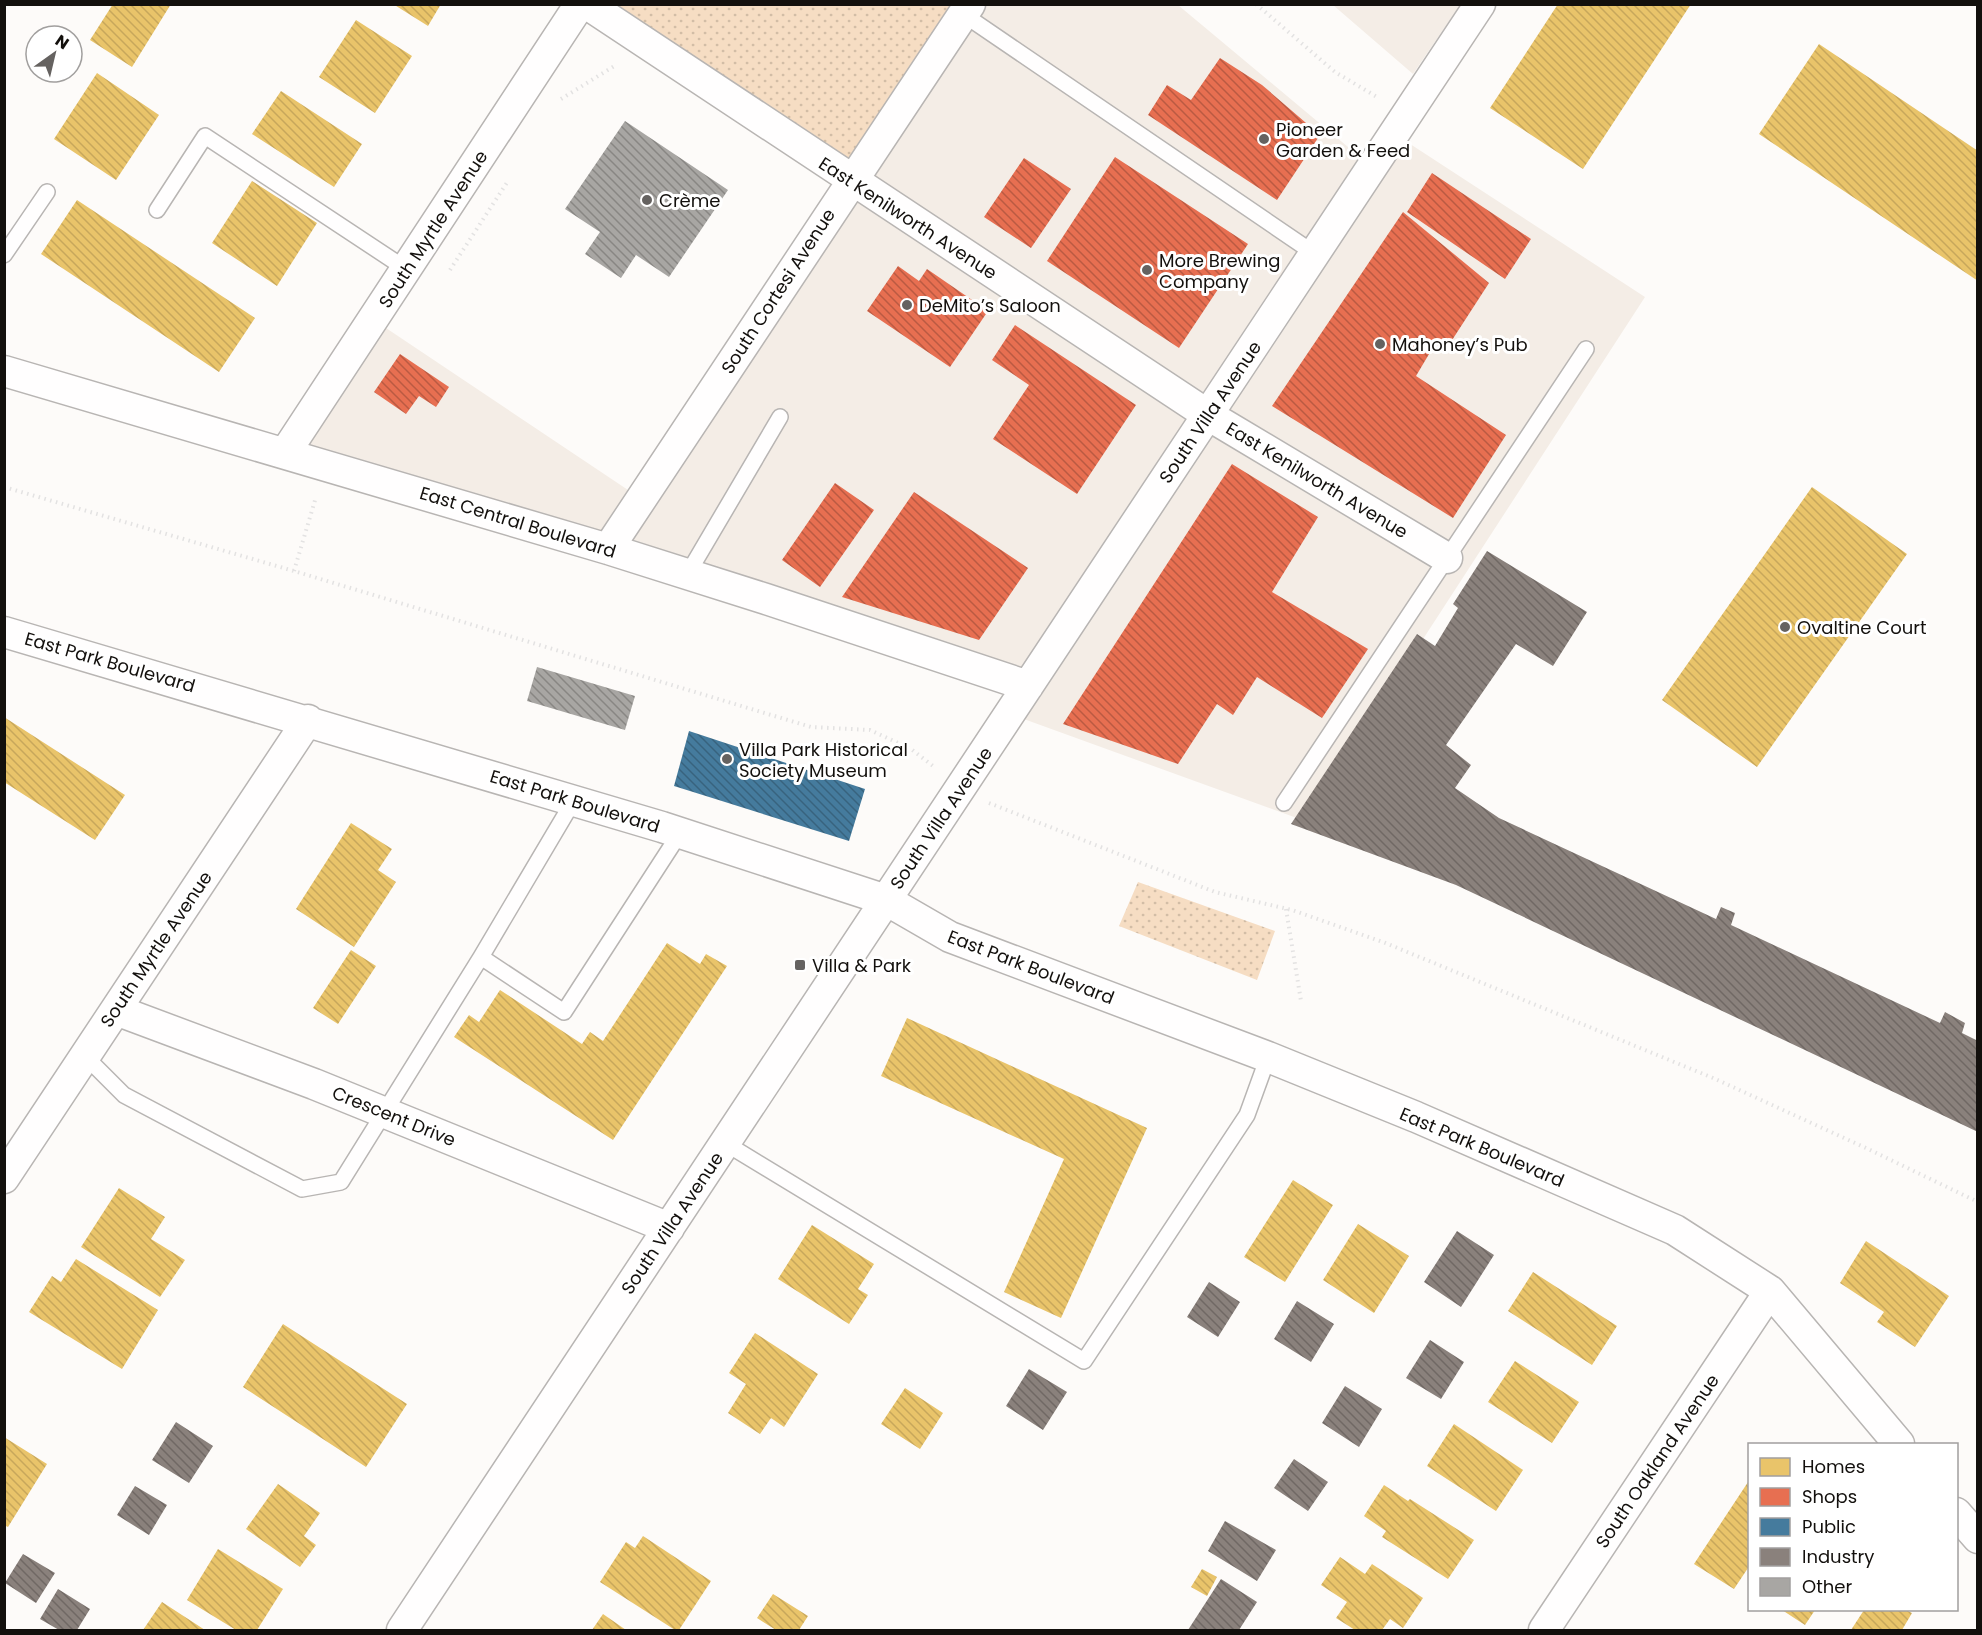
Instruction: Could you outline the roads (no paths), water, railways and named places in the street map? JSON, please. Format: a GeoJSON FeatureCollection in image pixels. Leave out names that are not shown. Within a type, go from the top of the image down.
{"type":"FeatureCollection","features":[{"type":"Feature","properties":{"kind":"street","name":"South Myrtle Avenue"},"geometry":{"type":"LineString","coordinates":[[285,453],[580,4]]}},
{"type":"Feature","properties":{"kind":"street","name":"East Kenilworth Avenue"},"geometry":{"type":"LineString","coordinates":[[587,4],[851,181],[1208,415],[1447,558]]}},
{"type":"Feature","properties":{"kind":"street","name":"South Villa Avenue"},"geometry":{"type":"LineString","coordinates":[[402,1630],[1480,4]]}},
{"type":"Feature","properties":{"kind":"street","name":"South Cortesi Avenue"},"geometry":{"type":"LineString","coordinates":[[608,549],[966,9]]}},
{"type":"Feature","properties":{"kind":"street","name":"East Central Boulevard"},"geometry":{"type":"LineString","coordinates":[[4,371],[608,549],[766,598],[1028,686]]}},
{"type":"Feature","properties":{"kind":"street","name":"East Park Boulevard"},"geometry":{"type":"LineString","coordinates":[[4,632],[574,800],[886,900],[950,937],[1268,1057],[1416,1117],[1675,1230],[1770,1291],[1898,1443]]}},
{"type":"Feature","properties":{"kind":"street","name":"South Myrtle Avenue"},"geometry":{"type":"LineString","coordinates":[[4,1178],[308,720]]}},
{"type":"Feature","properties":{"kind":"street","name":"Crescent Drive"},"geometry":{"type":"LineString","coordinates":[[116,1010],[383,1112],[669,1228]]}},
{"type":"Feature","properties":{"kind":"street","name":"South Oakland Avenue"},"geometry":{"type":"LineString","coordinates":[[1544,1630],[1770,1291]]}},
{"type":"Feature","properties":{"kind":"street"},"geometry":{"type":"LineString","coordinates":[[1958,1515],[1977,1538]]}},
{"type":"Feature","properties":{"kind":"lane"},"geometry":{"type":"LineString","coordinates":[[966,9],[1315,254]]}},
{"type":"Feature","properties":{"kind":"lane"},"geometry":{"type":"LineString","coordinates":[[157,210],[205,135],[406,269]]}},
{"type":"Feature","properties":{"kind":"lane"},"geometry":{"type":"LineString","coordinates":[[4,255],[47,192]]}},
{"type":"Feature","properties":{"kind":"lane"},"geometry":{"type":"LineString","coordinates":[[1284,803],[1586,349]]}},
{"type":"Feature","properties":{"kind":"lane"},"geometry":{"type":"LineString","coordinates":[[687,575],[780,417]]}},
{"type":"Feature","properties":{"kind":"lane"},"geometry":{"type":"LineString","coordinates":[[85,1056],[124,1095],[302,1189],[341,1182],[481,957],[574,800]]}},
{"type":"Feature","properties":{"kind":"lane"},"geometry":{"type":"LineString","coordinates":[[481,957],[564,1012],[680,833]]}},
{"type":"Feature","properties":{"kind":"lane"},"geometry":{"type":"LineString","coordinates":[[725,1143],[1084,1361],[1247,1115],[1268,1057]]}},
{"type":"Feature","properties":{"kind":"place","name":"Pioneer Garden & Feed"},"geometry":{"type":"Point","coordinates":[1264,139]}},
{"type":"Feature","properties":{"kind":"place","name":"Crème"},"geometry":{"type":"Point","coordinates":[647,200]}},
{"type":"Feature","properties":{"kind":"place","name":"More Brewing Company"},"geometry":{"type":"Point","coordinates":[1147,270]}},
{"type":"Feature","properties":{"kind":"place","name":"DeMito’s Saloon"},"geometry":{"type":"Point","coordinates":[907,305]}},
{"type":"Feature","properties":{"kind":"place","name":"Mahoney’s Pub"},"geometry":{"type":"Point","coordinates":[1380,344]}},
{"type":"Feature","properties":{"kind":"place","name":"Ovaltine Court"},"geometry":{"type":"Point","coordinates":[1785,627]}},
{"type":"Feature","properties":{"kind":"place","name":"Villa Park Historical Society Museum"},"geometry":{"type":"Point","coordinates":[727,759]}},
{"type":"Feature","properties":{"kind":"place","name":"Villa & Park"},"geometry":{"type":"Point","coordinates":[800,965]}}]}
